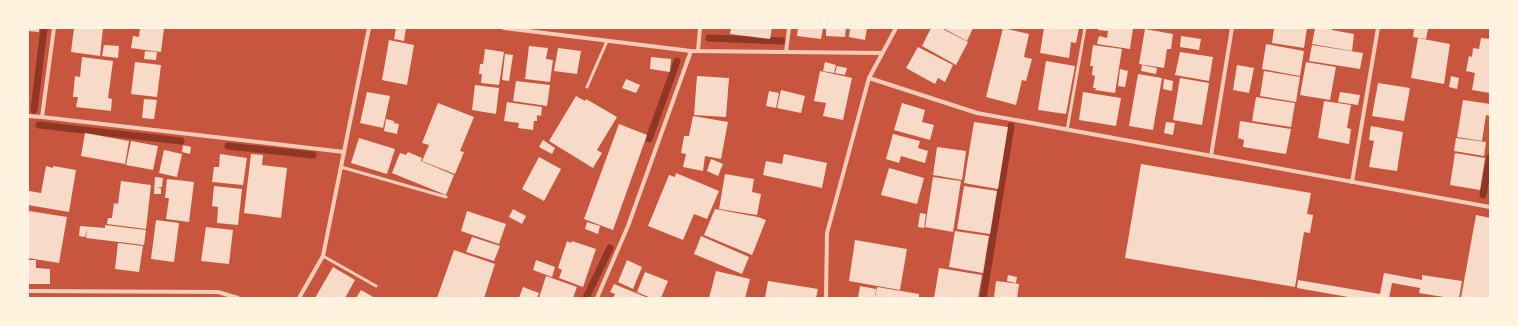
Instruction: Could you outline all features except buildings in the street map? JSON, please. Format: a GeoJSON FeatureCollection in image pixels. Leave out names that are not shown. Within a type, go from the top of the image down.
{"type":"FeatureCollection","features":[{"type":"Feature","properties":{"kind":"street"},"geometry":{"type":"LineString","coordinates":[[42,118],[54,28]]}},
{"type":"Feature","properties":{"kind":"street"},"geometry":{"type":"LineString","coordinates":[[298,298],[323,256],[369,28]]}},
{"type":"Feature","properties":{"kind":"street"},"geometry":{"type":"LineString","coordinates":[[504,28],[691,51],[882,54]]}},
{"type":"Feature","properties":{"kind":"street"},"geometry":{"type":"LineString","coordinates":[[698,51],[700,28]]}},
{"type":"Feature","properties":{"kind":"street"},"geometry":{"type":"LineString","coordinates":[[786,52],[789,28]]}},
{"type":"Feature","properties":{"kind":"street"},"geometry":{"type":"LineString","coordinates":[[826,298],[827,233],[869,78],[896,28]]}},
{"type":"Feature","properties":{"kind":"street"},"geometry":{"type":"LineString","coordinates":[[1211,156],[1232,28]]}},
{"type":"Feature","properties":{"kind":"street"},"geometry":{"type":"LineString","coordinates":[[1352,182],[1378,28]]}},
{"type":"Feature","properties":{"kind":"street"},"geometry":{"type":"LineString","coordinates":[[596,298],[628,226],[691,51]]}},
{"type":"Feature","properties":{"kind":"street"},"geometry":{"type":"LineString","coordinates":[[869,78],[977,114],[1490,207]]}},
{"type":"Feature","properties":{"kind":"street"},"geometry":{"type":"LineString","coordinates":[[28,116],[344,152]]}},
{"type":"Feature","properties":{"kind":"street"},"geometry":{"type":"LineString","coordinates":[[28,291],[218,292],[238,298]]}},
{"type":"Feature","properties":{"kind":"lane"},"geometry":{"type":"LineString","coordinates":[[1067,130],[1085,28]]}},
{"type":"Feature","properties":{"kind":"lane"},"geometry":{"type":"LineString","coordinates":[[587,87],[607,41]]}},
{"type":"Feature","properties":{"kind":"lane"},"geometry":{"type":"LineString","coordinates":[[341,167],[446,197]]}},
{"type":"Feature","properties":{"kind":"lane"},"geometry":{"type":"LineString","coordinates":[[323,256],[376,286]]}},
{"type":"Feature","properties":{"kind":"waterway"},"geometry":{"type":"LineString","coordinates":[[34,110],[44,28]]}},
{"type":"Feature","properties":{"kind":"waterway"},"geometry":{"type":"LineString","coordinates":[[709,38],[782,41]]}},
{"type":"Feature","properties":{"kind":"waterway"},"geometry":{"type":"LineString","coordinates":[[649,139],[677,61]]}},
{"type":"Feature","properties":{"kind":"waterway"},"geometry":{"type":"LineString","coordinates":[[39,125],[181,141]]}},
{"type":"Feature","properties":{"kind":"waterway"},"geometry":{"type":"LineString","coordinates":[[983,298],[1011,126]]}},
{"type":"Feature","properties":{"kind":"waterway"},"geometry":{"type":"LineString","coordinates":[[228,146],[313,155]]}},
{"type":"Feature","properties":{"kind":"waterway"},"geometry":{"type":"LineString","coordinates":[[1483,195],[1490,157]]}},
{"type":"Feature","properties":{"kind":"waterway"},"geometry":{"type":"LineString","coordinates":[[586,298],[610,248]]}}]}
